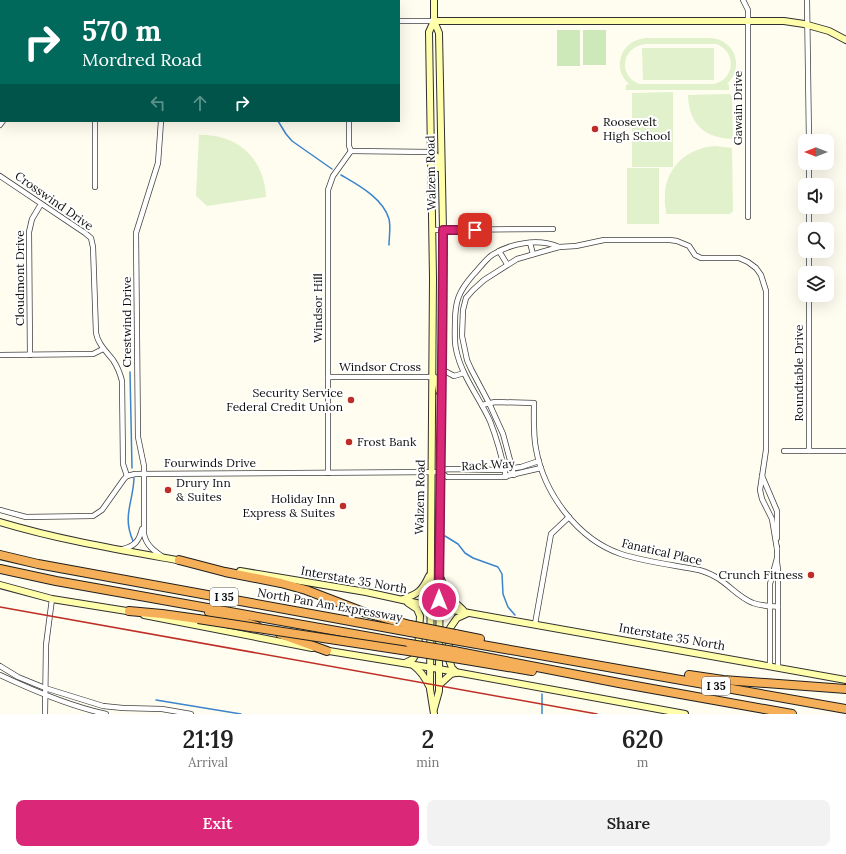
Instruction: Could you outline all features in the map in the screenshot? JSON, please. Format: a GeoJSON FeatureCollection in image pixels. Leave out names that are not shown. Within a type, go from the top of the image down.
{"type":"FeatureCollection","features":[{"type":"Feature","properties":{"kind":"highway","name":"North Pan Am Expressway"},"geometry":{"type":"LineString","coordinates":[[0,555],[38,564],[410,628],[529,652],[846,709]]}},
{"type":"Feature","properties":{"kind":"highway"},"geometry":{"type":"LineString","coordinates":[[179,560],[306,590],[410,628]]}},
{"type":"Feature","properties":{"kind":"highway","name":"North Pan Am Expressway"},"geometry":{"type":"LineString","coordinates":[[0,569],[410,644],[454,654],[792,714]]}},
{"type":"Feature","properties":{"kind":"highway"},"geometry":{"type":"LineString","coordinates":[[144,596],[182,607],[232,618],[327,651]]}},
{"type":"Feature","properties":{"kind":"highway"},"geometry":{"type":"LineString","coordinates":[[129,611],[162,614],[454,654]]}},
{"type":"Feature","properties":{"kind":"highway"},"geometry":{"type":"LineString","coordinates":[[587,662],[723,680],[846,689]]}},
{"type":"Feature","properties":{"kind":"main road","name":"Walzem Road"},"geometry":{"type":"LineString","coordinates":[[434,0],[434,21],[439,33],[443,230],[443,370],[439,572],[440,669],[439,685],[434,712]]}},
{"type":"Feature","properties":{"kind":"main road","name":"Walzem Road"},"geometry":{"type":"LineString","coordinates":[[434,21],[429,32],[433,377],[430,689],[434,712]]}},
{"type":"Feature","properties":{"kind":"main road"},"geometry":{"type":"LineString","coordinates":[[434,21],[784,21],[828,31],[846,40]]}},
{"type":"Feature","properties":{"kind":"main road"},"geometry":{"type":"LineString","coordinates":[[431,152],[436,157],[442,188]]}},
{"type":"Feature","properties":{"kind":"main road"},"geometry":{"type":"LineString","coordinates":[[433,377],[436,377],[438,380],[442,413]]}},
{"type":"Feature","properties":{"kind":"main road","name":"Interstate 35 North"},"geometry":{"type":"LineString","coordinates":[[0,522],[24,530],[121,550],[846,680]]}},
{"type":"Feature","properties":{"kind":"main road"},"geometry":{"type":"LineString","coordinates":[[439,572],[448,595],[467,612],[457,618],[450,628],[448,657],[452,668],[457,673]]}},
{"type":"Feature","properties":{"kind":"main road"},"geometry":{"type":"LineString","coordinates":[[401,600],[420,592],[430,573]]}},
{"type":"Feature","properties":{"kind":"main road"},"geometry":{"type":"LineString","coordinates":[[0,585],[52,599],[129,611],[163,620],[327,651],[430,667],[685,714]]}},
{"type":"Feature","properties":{"kind":"main road"},"geometry":{"type":"LineString","coordinates":[[401,600],[411,604],[417,609],[420,621],[418,654],[411,661],[403,663]]}},
{"type":"Feature","properties":{"kind":"main road"},"geometry":{"type":"LineString","coordinates":[[412,664],[425,678],[430,689]]}},
{"type":"Feature","properties":{"kind":"main road"},"geometry":{"type":"LineString","coordinates":[[439,685],[451,674],[457,673]]}},
{"type":"Feature","properties":{"kind":"street","name":"Gawain Drive"},"geometry":{"type":"LineString","coordinates":[[744,0],[748,10],[748,217]]}},
{"type":"Feature","properties":{"kind":"street"},"geometry":{"type":"LineString","coordinates":[[807,0],[809,26],[809,134]]}},
{"type":"Feature","properties":{"kind":"street"},"geometry":{"type":"LineString","coordinates":[[400,21],[434,21]]}},
{"type":"Feature","properties":{"kind":"street"},"geometry":{"type":"LineString","coordinates":[[95,122],[95,187]]}},
{"type":"Feature","properties":{"kind":"street","name":"Crestwind Drive"},"geometry":{"type":"LineString","coordinates":[[161,122],[158,163],[136,234],[138,437],[144,473],[143,526],[146,542],[163,557]]}},
{"type":"Feature","properties":{"kind":"street"},"geometry":{"type":"LineString","coordinates":[[349,122],[349,146],[351,151],[431,152]]}},
{"type":"Feature","properties":{"kind":"street","name":"Windsor Hill"},"geometry":{"type":"LineString","coordinates":[[328,473],[328,190],[333,176],[351,151]]}},
{"type":"Feature","properties":{"kind":"street","name":"Crosswind Drive"},"geometry":{"type":"LineString","coordinates":[[0,176],[90,238],[93,247],[97,339],[103,349],[113,360],[122,381],[123,464],[127,476]]}},
{"type":"Feature","properties":{"kind":"street","name":"Cloudmont Drive"},"geometry":{"type":"LineString","coordinates":[[30,355],[29,232],[32,219],[41,204]]}},
{"type":"Feature","properties":{"kind":"street"},"geometry":{"type":"LineString","coordinates":[[432,230],[553,229]]}},
{"type":"Feature","properties":{"kind":"street"},"geometry":{"type":"LineString","coordinates":[[514,475],[503,434],[489,402],[467,360],[462,336],[463,310],[466,298],[484,280],[517,258],[549,251],[559,247],[576,246],[604,240],[677,240],[689,246],[695,255],[701,258],[739,258],[756,268],[761,275],[766,291],[766,450],[760,490],[762,499],[772,520],[777,549]]}},
{"type":"Feature","properties":{"kind":"street"},"geometry":{"type":"LineString","coordinates":[[506,476],[496,435],[482,405],[464,373],[456,350],[454,336],[457,300],[466,283],[490,256],[499,251],[530,243],[551,244],[559,247]]}},
{"type":"Feature","properties":{"kind":"street"},"geometry":{"type":"LineString","coordinates":[[530,243],[533,254]]}},
{"type":"Feature","properties":{"kind":"street"},"geometry":{"type":"LineString","coordinates":[[499,251],[507,264]]}},
{"type":"Feature","properties":{"kind":"street","name":"Roundtable Drive"},"geometry":{"type":"LineString","coordinates":[[809,302],[809,451]]}},
{"type":"Feature","properties":{"kind":"street"},"geometry":{"type":"LineString","coordinates":[[0,355],[93,354],[103,349]]}},
{"type":"Feature","properties":{"kind":"street"},"geometry":{"type":"LineString","coordinates":[[443,370],[454,376],[464,373]]}},
{"type":"Feature","properties":{"kind":"street","name":"Windsor Cross"},"geometry":{"type":"LineString","coordinates":[[328,376],[433,377]]}},
{"type":"Feature","properties":{"kind":"street"},"geometry":{"type":"LineString","coordinates":[[482,405],[489,402]]}},
{"type":"Feature","properties":{"kind":"street","name":"Fanatical Place"},"geometry":{"type":"LineString","coordinates":[[489,402],[534,403],[535,441],[539,461],[547,484],[556,500],[569,517],[597,541],[619,553],[634,558],[708,573],[719,578],[752,603],[763,606],[778,607]]}},
{"type":"Feature","properties":{"kind":"street"},"geometry":{"type":"LineString","coordinates":[[784,451],[846,450]]}},
{"type":"Feature","properties":{"kind":"street","name":"Rack Way"},"geometry":{"type":"LineString","coordinates":[[539,461],[504,469],[447,469],[440,472],[446,477],[506,476],[541,468]]}},
{"type":"Feature","properties":{"kind":"street","name":"Fourwinds Drive"},"geometry":{"type":"LineString","coordinates":[[127,476],[144,473],[440,472]]}},
{"type":"Feature","properties":{"kind":"street"},"geometry":{"type":"LineString","coordinates":[[0,510],[26,517],[40,518],[92,516],[102,510],[127,476]]}},
{"type":"Feature","properties":{"kind":"street"},"geometry":{"type":"LineString","coordinates":[[762,476],[777,510],[778,667]]}},
{"type":"Feature","properties":{"kind":"street"},"geometry":{"type":"LineString","coordinates":[[762,499],[770,495]]}},
{"type":"Feature","properties":{"kind":"street"},"geometry":{"type":"LineString","coordinates":[[535,624],[551,534],[569,517]]}},
{"type":"Feature","properties":{"kind":"street","name":"Crestwind Drive"},"geometry":{"type":"LineString","coordinates":[[121,550],[131,547],[137,542],[143,526]]}},
{"type":"Feature","properties":{"kind":"street"},"geometry":{"type":"LineString","coordinates":[[770,666],[770,584],[777,558]]}},
{"type":"Feature","properties":{"kind":"street"},"geometry":{"type":"LineString","coordinates":[[45,714],[46,645],[52,599]]}},
{"type":"Feature","properties":{"kind":"street"},"geometry":{"type":"LineString","coordinates":[[0,666],[18,677],[45,688],[103,706],[162,709],[191,714]]}},
{"type":"Feature","properties":{"kind":"street"},"geometry":{"type":"LineString","coordinates":[[0,675],[45,695],[94,712],[106,714]]}},
{"type":"Feature","properties":{"kind":"green space"},"geometry":{"type":"Polygon","coordinates":[[[557,30],[580,30],[580,66],[557,66],[557,30]]]}},
{"type":"Feature","properties":{"kind":"green space"},"geometry":{"type":"Polygon","coordinates":[[[583,30],[606,30],[606,65],[583,65],[583,30]]]}},
{"type":"Feature","properties":{"kind":"green space"},"geometry":{"type":"Polygon","coordinates":[[[646,38],[711,38],[719,40],[726,44],[735,55],[735,70],[727,84],[729,85],[729,90],[626,90],[626,85],[629,84],[624,78],[621,70],[621,56],[630,44],[637,40],[646,38]],[[646,44],[638,46],[627,55],[625,68],[627,74],[632,80],[639,84],[714,84],[726,77],[731,66],[728,53],[717,44],[646,44]]]}},
{"type":"Feature","properties":{"kind":"green space"},"geometry":{"type":"Polygon","coordinates":[[[642,48],[714,48],[714,80],[643,80],[642,48]]]}},
{"type":"Feature","properties":{"kind":"green space"},"geometry":{"type":"Polygon","coordinates":[[[673,92],[673,167],[632,167],[632,93],[673,92]]]}},
{"type":"Feature","properties":{"kind":"green space"},"geometry":{"type":"Polygon","coordinates":[[[730,94],[732,97],[733,139],[714,136],[700,128],[691,114],[688,95],[730,94]]]}},
{"type":"Feature","properties":{"kind":"green space"},"geometry":{"type":"Polygon","coordinates":[[[199,135],[226,139],[237,144],[246,151],[254,160],[260,171],[266,197],[207,206],[196,196],[199,135]]]}},
{"type":"Feature","properties":{"kind":"green space"},"geometry":{"type":"Polygon","coordinates":[[[715,146],[732,148],[733,211],[730,214],[666,214],[666,186],[673,168],[687,155],[695,151],[715,146]]]}},
{"type":"Feature","properties":{"kind":"green space"},"geometry":{"type":"Polygon","coordinates":[[[627,168],[659,168],[659,224],[627,224],[627,168]]]}},
{"type":"Feature","properties":{"kind":"waterway"},"geometry":{"type":"LineString","coordinates":[[279,122],[292,141],[332,169]]}},
{"type":"Feature","properties":{"kind":"waterway"},"geometry":{"type":"LineString","coordinates":[[341,175],[376,198],[386,211],[390,229],[389,245]]}},
{"type":"Feature","properties":{"kind":"waterway"},"geometry":{"type":"LineString","coordinates":[[130,372],[132,468]]}},
{"type":"Feature","properties":{"kind":"waterway"},"geometry":{"type":"LineString","coordinates":[[133,541],[128,524],[128,516],[134,478]]}},
{"type":"Feature","properties":{"kind":"waterway"},"geometry":{"type":"LineString","coordinates":[[445,536],[458,544],[465,553],[473,558],[498,567],[502,574],[503,594],[508,607],[515,615]]}},
{"type":"Feature","properties":{"kind":"waterway"},"geometry":{"type":"LineString","coordinates":[[542,694],[542,714]]}},
{"type":"Feature","properties":{"kind":"waterway"},"geometry":{"type":"LineString","coordinates":[[156,700],[241,714]]}},
{"type":"Feature","properties":{"kind":"railway"},"geometry":{"type":"LineString","coordinates":[[0,607],[597,714]]}},
{"type":"Feature","properties":{"kind":"place","name":"Roosevelt High School"},"geometry":{"type":"Point","coordinates":[595,129]}},
{"type":"Feature","properties":{"kind":"place","name":"Security Service Federal Credit Union"},"geometry":{"type":"Point","coordinates":[351,400]}},
{"type":"Feature","properties":{"kind":"place","name":"Frost Bank"},"geometry":{"type":"Point","coordinates":[349,442]}},
{"type":"Feature","properties":{"kind":"place","name":"Drury Inn & Suites"},"geometry":{"type":"Point","coordinates":[168,490]}},
{"type":"Feature","properties":{"kind":"place","name":"Holiday Inn Express & Suites"},"geometry":{"type":"Point","coordinates":[343,506]}},
{"type":"Feature","properties":{"kind":"place","name":"Crunch Fitness"},"geometry":{"type":"Point","coordinates":[811,575]}},
{"type":"Feature","properties":{"kind":"route"},"geometry":{"type":"LineString","coordinates":[[439,600],[440,472],[443,370],[443,230],[475,230]]}}]}
